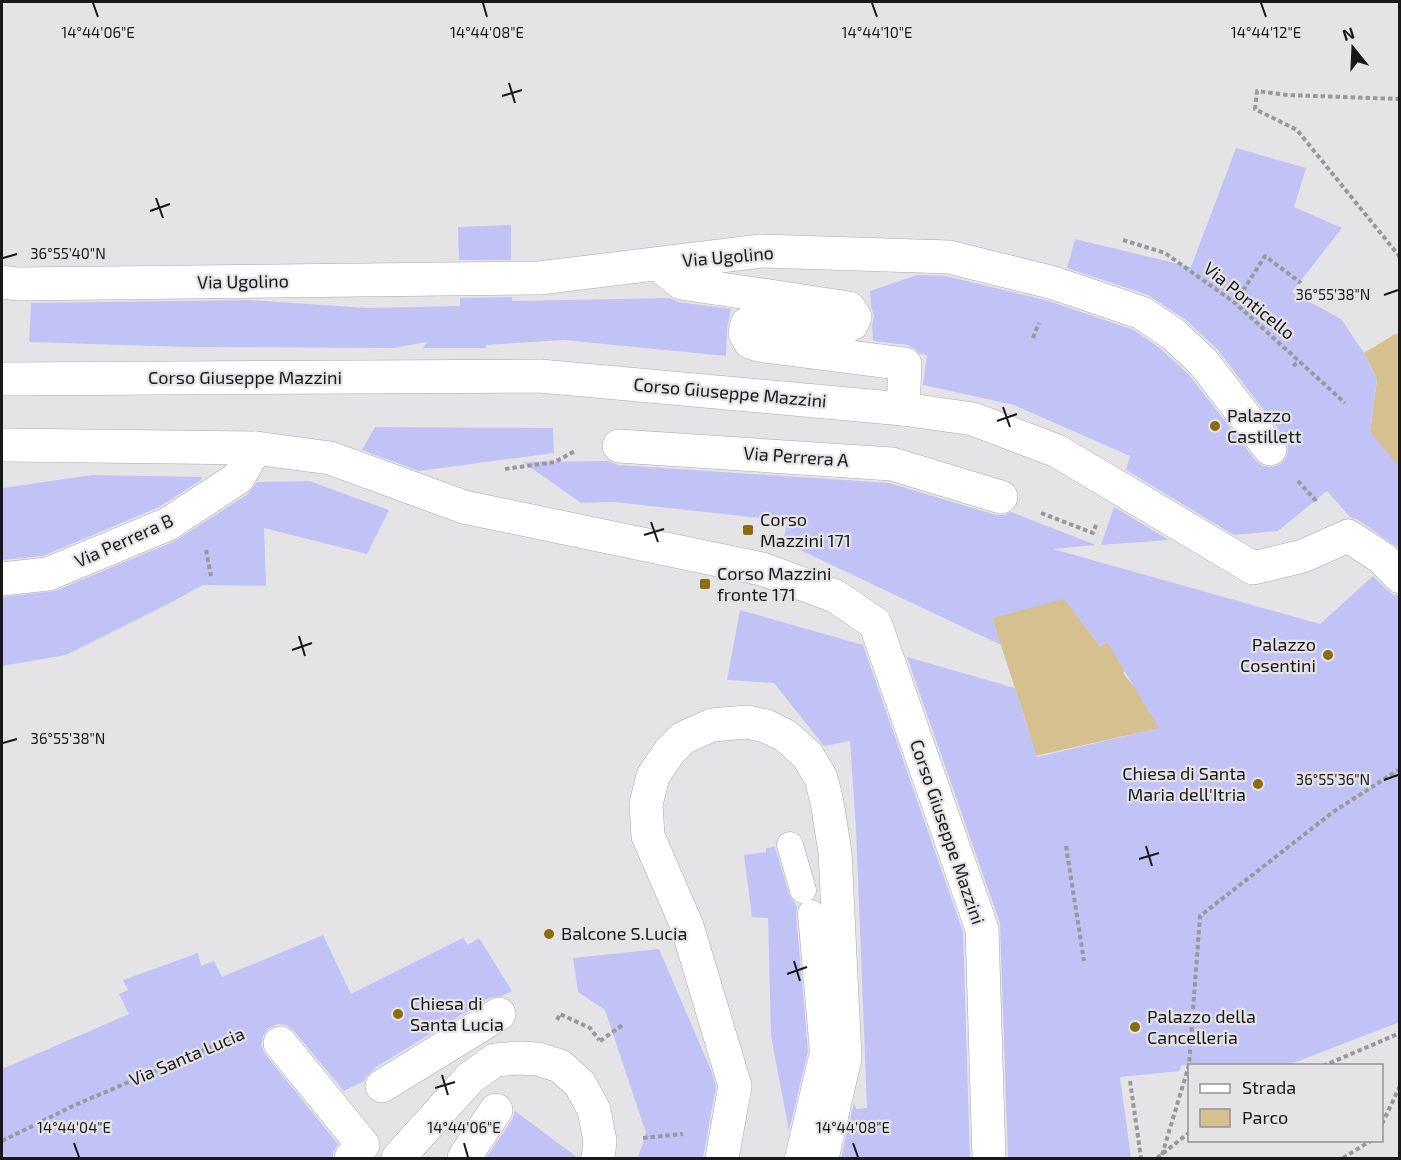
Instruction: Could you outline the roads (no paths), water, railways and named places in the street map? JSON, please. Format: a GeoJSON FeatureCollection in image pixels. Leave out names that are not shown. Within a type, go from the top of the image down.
{"type":"FeatureCollection","features":[{"type":"Feature","properties":{"kind":"street","name":"Via Ugolino"},"geometry":{"type":"LineString","coordinates":[[2,282],[42,284],[539,278],[761,251],[949,256],[1054,283],[1142,313],[1173,334],[1203,362],[1270,449]]}},
{"type":"Feature","properties":{"kind":"street"},"geometry":{"type":"LineString","coordinates":[[658,264],[681,283],[849,308],[855,317],[852,324],[846,327],[759,316],[747,324],[745,333],[750,342],[758,345],[905,364],[903,409]]}},
{"type":"Feature","properties":{"kind":"street","name":"Corso Giuseppe Mazzini"},"geometry":{"type":"LineString","coordinates":[[2,379],[540,376],[903,409],[973,419],[1057,451],[1253,568],[1303,556],[1348,536],[1382,558],[1400,577]]}},
{"type":"Feature","properties":{"kind":"street","name":"Corso Giuseppe Mazzini"},"geometry":{"type":"LineString","coordinates":[[2,446],[256,448],[330,458],[464,507],[762,569],[835,596],[875,623],[982,930],[989,1158]]}},
{"type":"Feature","properties":{"kind":"street","name":"Via Perrera A"},"geometry":{"type":"LineString","coordinates":[[619,446],[757,453],[892,464],[1001,497]]}},
{"type":"Feature","properties":{"kind":"street","name":"Via Perrera B"},"geometry":{"type":"LineString","coordinates":[[2,579],[48,574],[168,524],[238,478],[256,448]]}},
{"type":"Feature","properties":{"kind":"street"},"geometry":{"type":"LineString","coordinates":[[722,1158],[735,1086],[687,926],[648,836],[646,804],[653,776],[670,751],[683,738],[712,725],[747,722],[766,726],[786,736],[808,756],[821,778],[827,802],[835,852],[845,1058],[822,1158]]}},
{"type":"Feature","properties":{"kind":"street"},"geometry":{"type":"LineString","coordinates":[[382,1086],[499,1014]]}},
{"type":"Feature","properties":{"kind":"street"},"geometry":{"type":"LineString","coordinates":[[280,1043],[357,1152]]}},
{"type":"Feature","properties":{"kind":"street"},"geometry":{"type":"LineString","coordinates":[[398,1158],[470,1077],[495,1060],[519,1058],[538,1059],[560,1066],[580,1084],[594,1110],[600,1141],[598,1158]]}},
{"type":"Feature","properties":{"kind":"street"},"geometry":{"type":"LineString","coordinates":[[464,1158],[496,1110]]}},
{"type":"Feature","properties":{"kind":"lane"},"geometry":{"type":"LineString","coordinates":[[790,845],[807,902],[823,1052],[798,1158]]}},
{"type":"Feature","properties":{"kind":"place","name":"Palazzo Castillett"},"geometry":{"type":"Point","coordinates":[1215,426]}},
{"type":"Feature","properties":{"kind":"place","name":"Corso Mazzini 171"},"geometry":{"type":"Point","coordinates":[748,530]}},
{"type":"Feature","properties":{"kind":"place","name":"Corso Mazzini fronte 171"},"geometry":{"type":"Point","coordinates":[705,584]}},
{"type":"Feature","properties":{"kind":"place","name":"Palazzo Cosentini"},"geometry":{"type":"Point","coordinates":[1328,655]}},
{"type":"Feature","properties":{"kind":"place","name":"Chiesa di Santa Maria dell'Itria"},"geometry":{"type":"Point","coordinates":[1258,784]}},
{"type":"Feature","properties":{"kind":"place","name":"Balcone S.Lucia"},"geometry":{"type":"Point","coordinates":[549,934]}},
{"type":"Feature","properties":{"kind":"place","name":"Chiesa di Santa Lucia"},"geometry":{"type":"Point","coordinates":[398,1014]}},
{"type":"Feature","properties":{"kind":"place","name":"Palazzo della Cancelleria"},"geometry":{"type":"Point","coordinates":[1135,1027]}}]}
